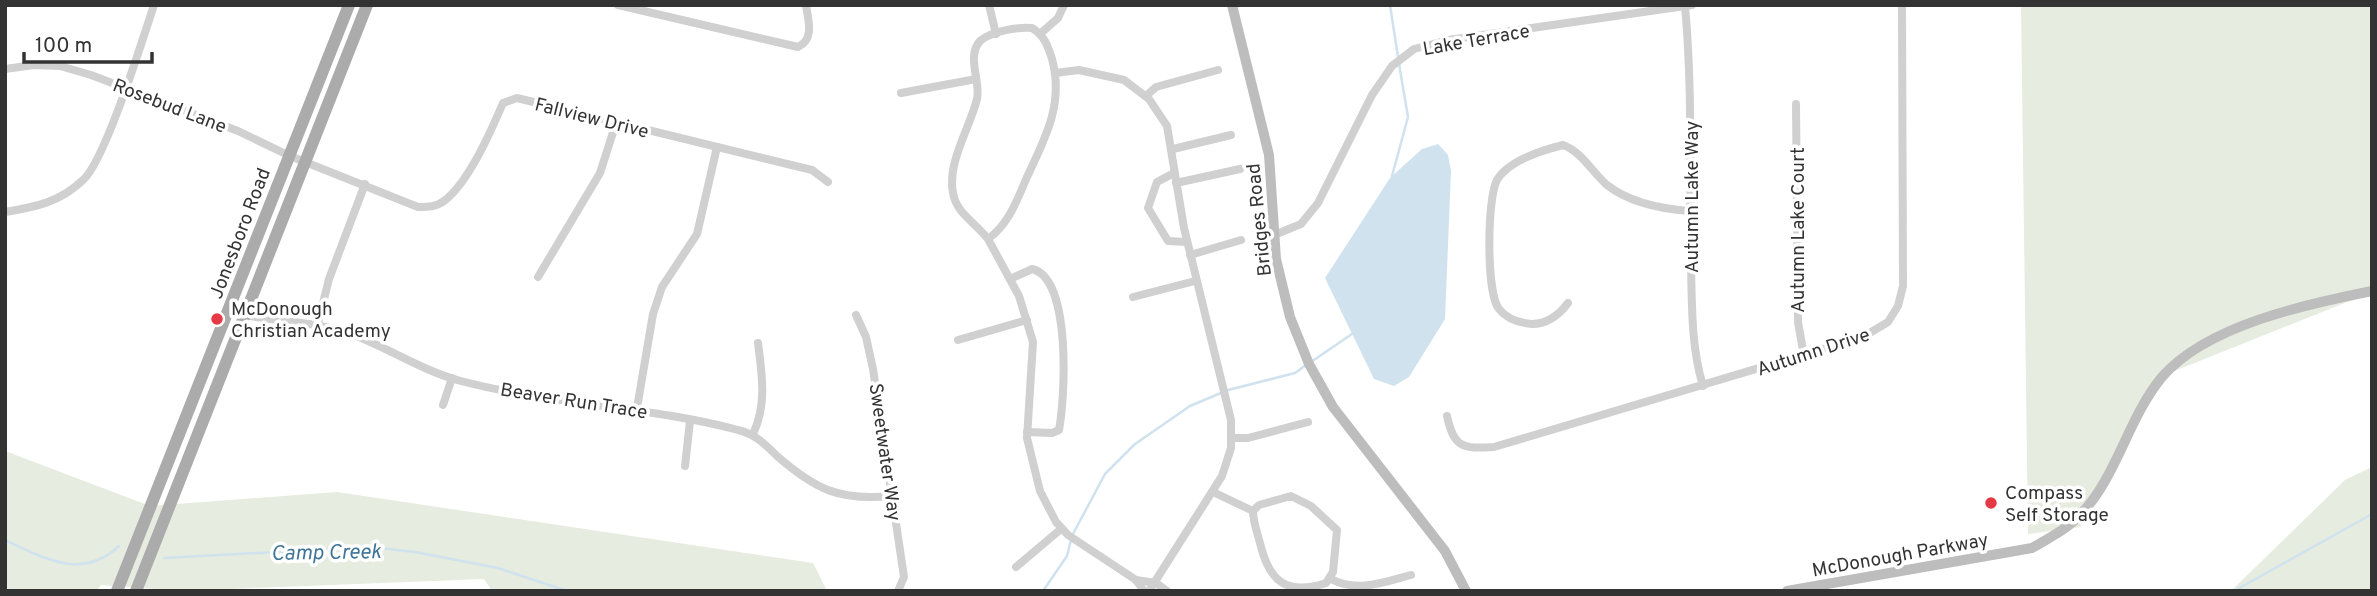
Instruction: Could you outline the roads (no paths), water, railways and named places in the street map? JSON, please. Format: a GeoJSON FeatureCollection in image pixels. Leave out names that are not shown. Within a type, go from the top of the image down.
{"type":"FeatureCollection","features":[{"type":"Feature","properties":{"kind":"main road","name":"Jonesboro Road"},"geometry":{"type":"LineString","coordinates":[[117,591],[349,5]]}},
{"type":"Feature","properties":{"kind":"main road","name":"Jonesboro Road"},"geometry":{"type":"LineString","coordinates":[[136,591],[367,5]]}},
{"type":"Feature","properties":{"kind":"street"},"geometry":{"type":"LineString","coordinates":[[5,212],[44,205],[61,197],[86,178],[109,132],[154,5]]}},
{"type":"Feature","properties":{"kind":"street"},"geometry":{"type":"LineString","coordinates":[[618,5],[798,47],[804,44],[810,33],[806,5]]}},
{"type":"Feature","properties":{"kind":"street"},"geometry":{"type":"LineString","coordinates":[[989,5],[996,34]]}},
{"type":"Feature","properties":{"kind":"street"},"geometry":{"type":"LineString","coordinates":[[1040,34],[1058,18],[1064,5]]}},
{"type":"Feature","properties":{"kind":"street","name":"Bridges Road"},"geometry":{"type":"LineString","coordinates":[[1232,5],[1269,155],[1274,236],[1290,317],[1308,363],[1333,407],[1445,551],[1466,591]]}},
{"type":"Feature","properties":{"kind":"street","name":"Autumn Drive"},"geometry":{"type":"LineString","coordinates":[[1447,416],[1452,435],[1459,444],[1470,448],[1494,447],[1804,356],[1877,331],[1898,306],[1903,286],[1902,5]]}},
{"type":"Feature","properties":{"kind":"street","name":"Lake Terrace"},"geometry":{"type":"LineString","coordinates":[[1274,236],[1301,224],[1318,203],[1372,95],[1392,66],[1414,49],[1448,40],[1688,6]]}},
{"type":"Feature","properties":{"kind":"street","name":"Autumn Lake Way"},"geometry":{"type":"LineString","coordinates":[[1688,6],[1691,70],[1690,211],[1696,363],[1703,386]]}},
{"type":"Feature","properties":{"kind":"street"},"geometry":{"type":"LineString","coordinates":[[988,239],[1006,222],[1051,125],[1056,101],[1055,72],[1047,44],[1040,34],[1028,27],[996,34],[981,41],[975,50],[978,97],[955,166],[952,188],[960,210],[988,239],[1010,279],[1027,320],[1034,354],[1027,432],[1037,484],[1061,529],[1136,580],[1167,591]]}},
{"type":"Feature","properties":{"kind":"street","name":"Rosebud Lane"},"geometry":{"type":"LineString","coordinates":[[5,69],[34,65],[60,66],[239,131],[290,156]]}},
{"type":"Feature","properties":{"kind":"street"},"geometry":{"type":"LineString","coordinates":[[1055,72],[1074,69],[1114,76],[1146,96],[1167,125],[1195,281],[1229,411],[1232,438],[1228,463],[1213,492],[1152,587]]}},
{"type":"Feature","properties":{"kind":"street"},"geometry":{"type":"LineString","coordinates":[[1146,96],[1156,87],[1218,70]]}},
{"type":"Feature","properties":{"kind":"street"},"geometry":{"type":"LineString","coordinates":[[901,93],[976,79]]}},
{"type":"Feature","properties":{"kind":"street","name":"Fallview Drive"},"geometry":{"type":"LineString","coordinates":[[290,156],[418,207],[434,206],[444,201],[457,188],[503,103],[517,98],[812,170],[828,182]]}},
{"type":"Feature","properties":{"kind":"street","name":"Autumn Lake Court"},"geometry":{"type":"LineString","coordinates":[[1796,104],[1798,322],[1804,356]]}},
{"type":"Feature","properties":{"kind":"street"},"geometry":{"type":"LineString","coordinates":[[538,277],[600,173],[616,123]]}},
{"type":"Feature","properties":{"kind":"street"},"geometry":{"type":"LineString","coordinates":[[1173,149],[1185,149],[1231,135]]}},
{"type":"Feature","properties":{"kind":"street"},"geometry":{"type":"LineString","coordinates":[[1568,303],[1561,312],[1539,324],[1522,323],[1507,317],[1497,307],[1491,272],[1492,205],[1497,181],[1507,170],[1527,158],[1563,145],[1573,149],[1609,186],[1659,208],[1690,211]]}},
{"type":"Feature","properties":{"kind":"street"},"geometry":{"type":"LineString","coordinates":[[637,408],[653,314],[662,287],[697,234],[717,147]]}},
{"type":"Feature","properties":{"kind":"street"},"geometry":{"type":"LineString","coordinates":[[1176,183],[1240,169]]}},
{"type":"Feature","properties":{"kind":"street"},"geometry":{"type":"LineString","coordinates":[[1174,173],[1157,182],[1148,208],[1168,241],[1187,242]]}},
{"type":"Feature","properties":{"kind":"street"},"geometry":{"type":"LineString","coordinates":[[318,323],[329,279],[365,184]]}},
{"type":"Feature","properties":{"kind":"street"},"geometry":{"type":"LineString","coordinates":[[1190,255],[1241,240]]}},
{"type":"Feature","properties":{"kind":"street"},"geometry":{"type":"LineString","coordinates":[[1010,279],[1032,269],[1038,271],[1054,296],[1062,324],[1059,430],[1052,433],[1027,432]]}},
{"type":"Feature","properties":{"kind":"street"},"geometry":{"type":"LineString","coordinates":[[1133,297],[1195,281]]}},
{"type":"Feature","properties":{"kind":"street","name":"McDonough Parkway"},"geometry":{"type":"LineString","coordinates":[[1787,591],[2032,548],[2057,534],[2080,516],[2094,497],[2163,376],[2193,350],[2263,319],[2322,301],[2372,291]]}},
{"type":"Feature","properties":{"kind":"street","name":"Beaver Run Trace"},"geometry":{"type":"LineString","coordinates":[[245,315],[283,323],[318,323],[355,335],[452,378],[503,389],[637,408],[754,434],[811,484],[833,494],[892,496]]}},
{"type":"Feature","properties":{"kind":"street","name":"Sweetwater Way"},"geometry":{"type":"LineString","coordinates":[[856,315],[866,337],[873,369],[904,578],[898,591]]}},
{"type":"Feature","properties":{"kind":"street"},"geometry":{"type":"LineString","coordinates":[[958,340],[1027,320]]}},
{"type":"Feature","properties":{"kind":"street"},"geometry":{"type":"LineString","coordinates":[[754,434],[761,419],[762,402],[758,343]]}},
{"type":"Feature","properties":{"kind":"street"},"geometry":{"type":"LineString","coordinates":[[443,405],[452,378]]}},
{"type":"Feature","properties":{"kind":"street"},"geometry":{"type":"LineString","coordinates":[[685,466],[690,421]]}},
{"type":"Feature","properties":{"kind":"street"},"geometry":{"type":"LineString","coordinates":[[1232,438],[1248,438],[1308,422]]}},
{"type":"Feature","properties":{"kind":"street"},"geometry":{"type":"LineString","coordinates":[[1213,492],[1253,511]]}},
{"type":"Feature","properties":{"kind":"street"},"geometry":{"type":"LineString","coordinates":[[1292,496],[1301,499],[1330,522],[1337,530],[1338,538],[1331,579],[1326,583],[1305,588],[1291,587],[1278,580],[1264,562],[1253,511],[1259,505],[1292,496]]}},
{"type":"Feature","properties":{"kind":"street"},"geometry":{"type":"LineString","coordinates":[[1016,567],[1061,529]]}},
{"type":"Feature","properties":{"kind":"street"},"geometry":{"type":"LineString","coordinates":[[1331,579],[1342,584],[1360,586],[1411,575]]}},
{"type":"Feature","properties":{"kind":"street"},"geometry":{"type":"LineString","coordinates":[[1136,580],[1144,591]]}},
{"type":"Feature","properties":{"kind":"water"},"geometry":{"type":"Polygon","coordinates":[[[1438,144],[1448,155],[1451,171],[1445,319],[1409,377],[1394,386],[1374,379],[1325,278],[1390,178],[1422,149],[1438,144]]]}},
{"type":"Feature","properties":{"kind":"waterway"},"geometry":{"type":"LineString","coordinates":[[1390,5],[1398,57]]}},
{"type":"Feature","properties":{"kind":"waterway"},"geometry":{"type":"LineString","coordinates":[[1392,176],[1408,117],[1399,64]]}},
{"type":"Feature","properties":{"kind":"waterway"},"geometry":{"type":"LineString","coordinates":[[1311,362],[1352,334]]}},
{"type":"Feature","properties":{"kind":"waterway"},"geometry":{"type":"LineString","coordinates":[[1073,534],[1105,474],[1135,444],[1190,406],[1228,390],[1295,373],[1306,365]]}},
{"type":"Feature","properties":{"kind":"waterway"},"geometry":{"type":"LineString","coordinates":[[2234,591],[2372,514]]}},
{"type":"Feature","properties":{"kind":"waterway","name":"Camp Creek"},"geometry":{"type":"LineString","coordinates":[[5,540],[48,559],[77,564],[105,557],[119,546]]}},
{"type":"Feature","properties":{"kind":"waterway"},"geometry":{"type":"LineString","coordinates":[[1043,591],[1067,556],[1071,540]]}},
{"type":"Feature","properties":{"kind":"waterway","name":"Camp Creek"},"geometry":{"type":"LineString","coordinates":[[164,558],[370,547],[415,552],[498,568],[567,591]]}},
{"type":"Feature","properties":{"kind":"place","name":"McDonough Christian Academy"},"geometry":{"type":"Point","coordinates":[217,319]}},
{"type":"Feature","properties":{"kind":"place","name":"Compass Self Storage"},"geometry":{"type":"Point","coordinates":[1991,503]}}]}
